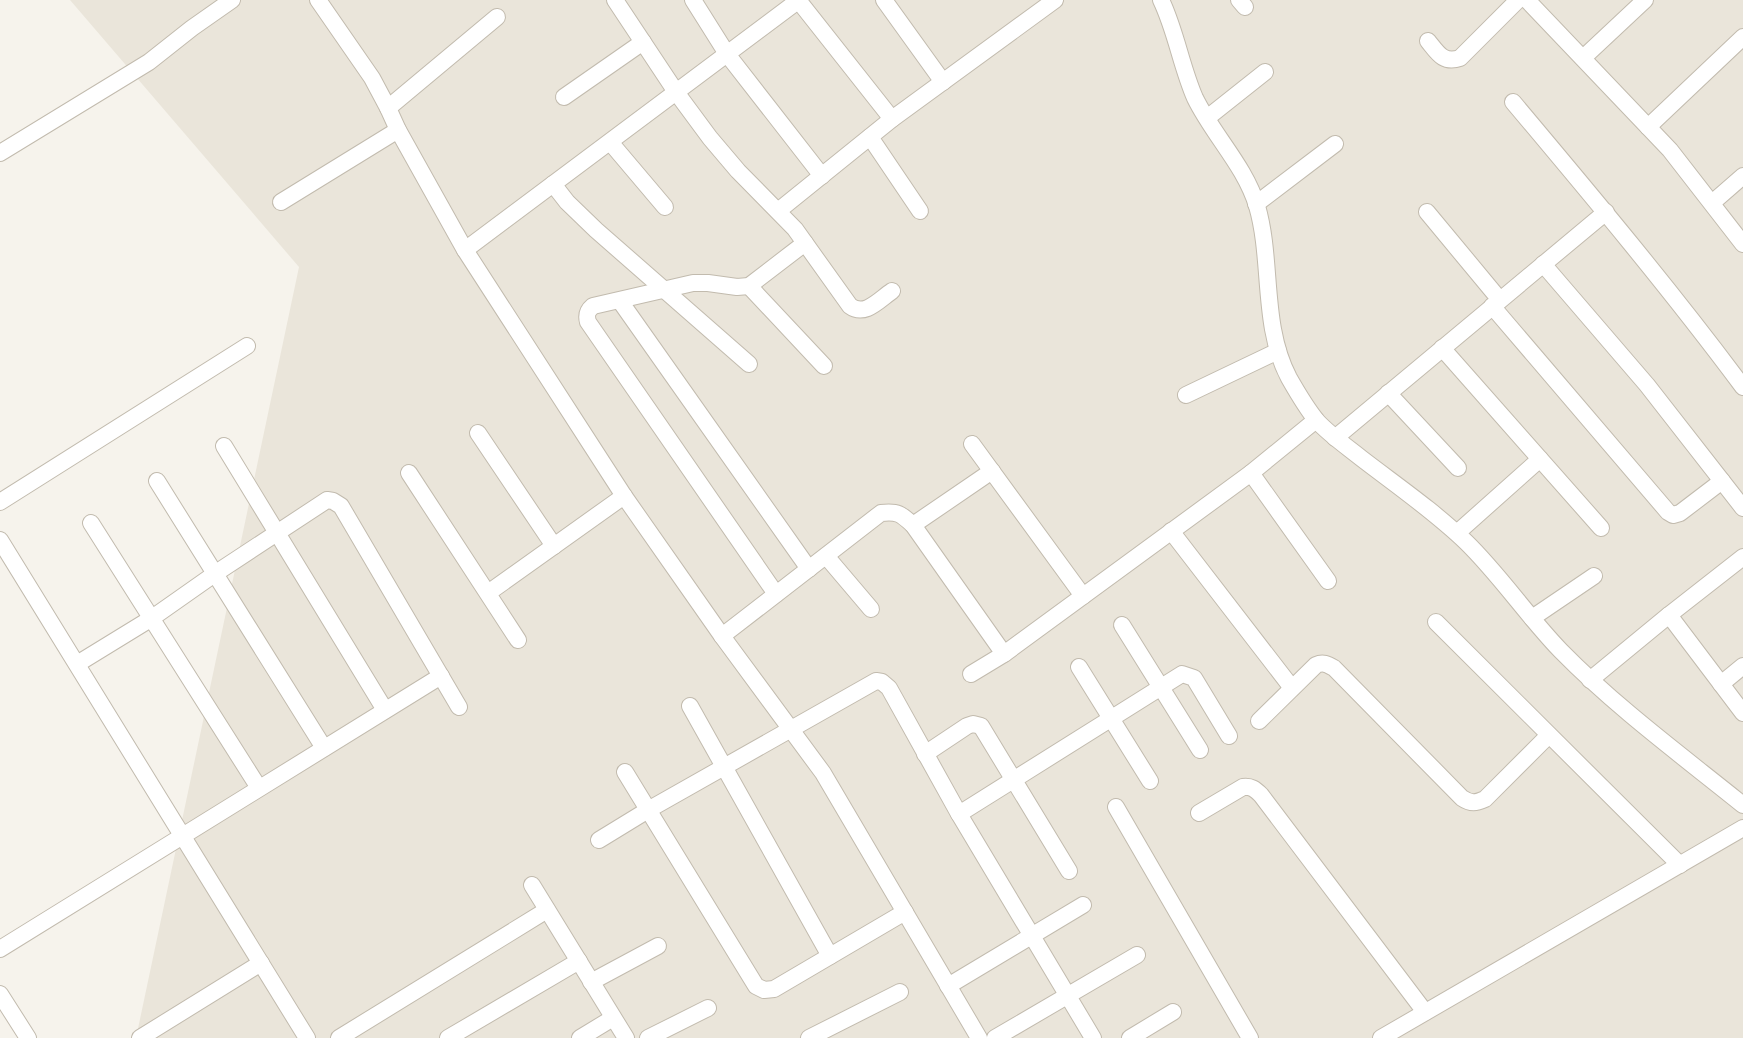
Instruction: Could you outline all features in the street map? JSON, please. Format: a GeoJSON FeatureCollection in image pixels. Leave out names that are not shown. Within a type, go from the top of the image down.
{"type":"FeatureCollection","features":[{"type":"Feature","properties":{"kind":"street"},"geometry":{"type":"LineString","coordinates":[[0,153],[150,62],[232,0]]}},
{"type":"Feature","properties":{"kind":"street"},"geometry":{"type":"LineString","coordinates":[[318,0],[372,78],[398,130],[465,250],[624,496],[722,636],[823,773],[979,1038]]}},
{"type":"Feature","properties":{"kind":"street"},"geometry":{"type":"LineString","coordinates":[[693,0],[727,54],[822,176]]}},
{"type":"Feature","properties":{"kind":"street"},"geometry":{"type":"LineString","coordinates":[[465,250],[799,0],[892,119]]}},
{"type":"Feature","properties":{"kind":"street"},"geometry":{"type":"LineString","coordinates":[[884,0],[943,82]]}},
{"type":"Feature","properties":{"kind":"street"},"geometry":{"type":"LineString","coordinates":[[778,211],[892,119],[1054,0]]}},
{"type":"Feature","properties":{"kind":"street"},"geometry":{"type":"LineString","coordinates":[[1161,0],[1169,15],[1188,80],[1196,99],[1248,184],[1256,204],[1262,229],[1278,351],[1289,378],[1316,420],[1335,438],[1457,533],[1559,649],[1590,680],[1743,805]]}},
{"type":"Feature","properties":{"kind":"street"},"geometry":{"type":"LineString","coordinates":[[1428,40],[1441,57],[1447,60],[1460,58],[1518,0]]}},
{"type":"Feature","properties":{"kind":"street"},"geometry":{"type":"LineString","coordinates":[[1527,0],[1670,150],[1743,244]]}},
{"type":"Feature","properties":{"kind":"street"},"geometry":{"type":"LineString","coordinates":[[1583,58],[1645,0]]}},
{"type":"Feature","properties":{"kind":"street"},"geometry":{"type":"LineString","coordinates":[[620,2],[676,92],[724,155],[795,229],[850,306],[861,311],[867,309],[892,291]]}},
{"type":"Feature","properties":{"kind":"street"},"geometry":{"type":"LineString","coordinates":[[388,108],[497,17]]}},
{"type":"Feature","properties":{"kind":"street"},"geometry":{"type":"LineString","coordinates":[[1648,127],[1743,37]]}},
{"type":"Feature","properties":{"kind":"street"},"geometry":{"type":"LineString","coordinates":[[564,97],[643,42]]}},
{"type":"Feature","properties":{"kind":"street"},"geometry":{"type":"LineString","coordinates":[[1207,118],[1265,72]]}},
{"type":"Feature","properties":{"kind":"street"},"geometry":{"type":"LineString","coordinates":[[1513,102],[1606,212],[1743,387]]}},
{"type":"Feature","properties":{"kind":"street"},"geometry":{"type":"LineString","coordinates":[[281,202],[398,130]]}},
{"type":"Feature","properties":{"kind":"street"},"geometry":{"type":"LineString","coordinates":[[870,137],[920,211]]}},
{"type":"Feature","properties":{"kind":"street"},"geometry":{"type":"LineString","coordinates":[[610,142],[665,207]]}},
{"type":"Feature","properties":{"kind":"street"},"geometry":{"type":"LineString","coordinates":[[1256,204],[1335,144]]}},
{"type":"Feature","properties":{"kind":"street"},"geometry":{"type":"LineString","coordinates":[[1712,203],[1743,176]]}},
{"type":"Feature","properties":{"kind":"street"},"geometry":{"type":"LineString","coordinates":[[554,184],[579,214],[748,364]]}},
{"type":"Feature","properties":{"kind":"street"},"geometry":{"type":"LineString","coordinates":[[1427,212],[1496,303],[1668,512],[1673,515],[1680,513],[1722,481]]}},
{"type":"Feature","properties":{"kind":"street"},"geometry":{"type":"LineString","coordinates":[[1335,438],[1606,212]]}},
{"type":"Feature","properties":{"kind":"street"},"geometry":{"type":"LineString","coordinates":[[776,594],[586,316],[588,310],[593,306],[693,283],[749,286],[805,243]]}},
{"type":"Feature","properties":{"kind":"street"},"geometry":{"type":"LineString","coordinates":[[1544,264],[1647,385],[1743,508]]}},
{"type":"Feature","properties":{"kind":"street"},"geometry":{"type":"LineString","coordinates":[[749,286],[824,366]]}},
{"type":"Feature","properties":{"kind":"street"},"geometry":{"type":"LineString","coordinates":[[620,301],[809,569]]}},
{"type":"Feature","properties":{"kind":"street"},"geometry":{"type":"LineString","coordinates":[[0,502],[247,346]]}},
{"type":"Feature","properties":{"kind":"street"},"geometry":{"type":"LineString","coordinates":[[1442,348],[1600,528]]}},
{"type":"Feature","properties":{"kind":"street"},"geometry":{"type":"LineString","coordinates":[[1186,395],[1278,351]]}},
{"type":"Feature","properties":{"kind":"street"},"geometry":{"type":"LineString","coordinates":[[1388,393],[1458,468]]}},
{"type":"Feature","properties":{"kind":"street"},"geometry":{"type":"LineString","coordinates":[[971,674],[1004,654],[1083,596],[1251,472],[1316,420]]}},
{"type":"Feature","properties":{"kind":"street"},"geometry":{"type":"LineString","coordinates":[[478,433],[554,546]]}},
{"type":"Feature","properties":{"kind":"street"},"geometry":{"type":"LineString","coordinates":[[972,444],[1083,596]]}},
{"type":"Feature","properties":{"kind":"street"},"geometry":{"type":"LineString","coordinates":[[224,446],[386,710]]}},
{"type":"Feature","properties":{"kind":"street"},"geometry":{"type":"LineString","coordinates":[[1457,533],[1540,459]]}},
{"type":"Feature","properties":{"kind":"street"},"geometry":{"type":"LineString","coordinates":[[913,525],[992,471]]}},
{"type":"Feature","properties":{"kind":"street"},"geometry":{"type":"LineString","coordinates":[[1251,472],[1328,581]]}},
{"type":"Feature","properties":{"kind":"street"},"geometry":{"type":"LineString","coordinates":[[409,473],[518,640]]}},
{"type":"Feature","properties":{"kind":"street"},"geometry":{"type":"LineString","coordinates":[[157,481],[324,748]]}},
{"type":"Feature","properties":{"kind":"street"},"geometry":{"type":"LineString","coordinates":[[488,593],[624,496]]}},
{"type":"Feature","properties":{"kind":"street"},"geometry":{"type":"LineString","coordinates":[[77,664],[152,618],[327,500],[341,506],[459,707]]}},
{"type":"Feature","properties":{"kind":"street"},"geometry":{"type":"LineString","coordinates":[[722,636],[881,513],[891,512],[901,514],[913,525],[1004,654]]}},
{"type":"Feature","properties":{"kind":"street"},"geometry":{"type":"LineString","coordinates":[[91,523],[260,788]]}},
{"type":"Feature","properties":{"kind":"street"},"geometry":{"type":"LineString","coordinates":[[1171,531],[1292,688]]}},
{"type":"Feature","properties":{"kind":"street"},"geometry":{"type":"LineString","coordinates":[[1,543],[307,1038]]}},
{"type":"Feature","properties":{"kind":"street"},"geometry":{"type":"LineString","coordinates":[[826,556],[871,609]]}},
{"type":"Feature","properties":{"kind":"street"},"geometry":{"type":"LineString","coordinates":[[1590,680],[1743,557]]}},
{"type":"Feature","properties":{"kind":"street"},"geometry":{"type":"LineString","coordinates":[[1532,618],[1594,576]]}},
{"type":"Feature","properties":{"kind":"street"},"geometry":{"type":"LineString","coordinates":[[1669,615],[1743,713]]}},
{"type":"Feature","properties":{"kind":"street"},"geometry":{"type":"LineString","coordinates":[[1436,622],[1680,865]]}},
{"type":"Feature","properties":{"kind":"street"},"geometry":{"type":"LineString","coordinates":[[1122,624],[1200,750]]}},
{"type":"Feature","properties":{"kind":"street"},"geometry":{"type":"LineString","coordinates":[[1259,721],[1316,665],[1328,664],[1462,798],[1476,803],[1485,799],[1549,735]]}},
{"type":"Feature","properties":{"kind":"street"},"geometry":{"type":"LineString","coordinates":[[1720,684],[1743,666]]}},
{"type":"Feature","properties":{"kind":"street"},"geometry":{"type":"LineString","coordinates":[[1079,667],[1150,781]]}},
{"type":"Feature","properties":{"kind":"street"},"geometry":{"type":"LineString","coordinates":[[960,814],[1182,674],[1194,678],[1229,736]]}},
{"type":"Feature","properties":{"kind":"street"},"geometry":{"type":"LineString","coordinates":[[0,949],[441,676]]}},
{"type":"Feature","properties":{"kind":"street"},"geometry":{"type":"LineString","coordinates":[[599,840],[870,683],[882,682],[889,688],[1031,936],[1093,1038]]}},
{"type":"Feature","properties":{"kind":"street"},"geometry":{"type":"LineString","coordinates":[[690,706],[830,956]]}},
{"type":"Feature","properties":{"kind":"street"},"geometry":{"type":"LineString","coordinates":[[925,754],[968,726],[973,724],[981,726],[1069,871]]}},
{"type":"Feature","properties":{"kind":"street"},"geometry":{"type":"LineString","coordinates":[[625,772],[756,986],[764,990],[774,989],[905,912]]}},
{"type":"Feature","properties":{"kind":"street"},"geometry":{"type":"LineString","coordinates":[[1199,813],[1243,787],[1249,786],[1255,789],[1425,1012]]}},
{"type":"Feature","properties":{"kind":"street"},"geometry":{"type":"LineString","coordinates":[[1116,807],[1250,1038]]}},
{"type":"Feature","properties":{"kind":"street"},"geometry":{"type":"LineString","coordinates":[[1381,1038],[1743,828]]}},
{"type":"Feature","properties":{"kind":"street"},"geometry":{"type":"LineString","coordinates":[[532,885],[626,1038]]}},
{"type":"Feature","properties":{"kind":"street"},"geometry":{"type":"LineString","coordinates":[[948,986],[1083,905]]}},
{"type":"Feature","properties":{"kind":"street"},"geometry":{"type":"LineString","coordinates":[[339,1038],[547,910]]}},
{"type":"Feature","properties":{"kind":"street"},"geometry":{"type":"LineString","coordinates":[[591,981],[658,946]]}},
{"type":"Feature","properties":{"kind":"street"},"geometry":{"type":"LineString","coordinates":[[994,1038],[1137,955]]}},
{"type":"Feature","properties":{"kind":"street"},"geometry":{"type":"LineString","coordinates":[[448,1038],[579,961]]}},
{"type":"Feature","properties":{"kind":"street"},"geometry":{"type":"LineString","coordinates":[[141,1038],[261,963]]}},
{"type":"Feature","properties":{"kind":"street"},"geometry":{"type":"LineString","coordinates":[[809,1038],[900,992]]}},
{"type":"Feature","properties":{"kind":"street"},"geometry":{"type":"LineString","coordinates":[[0,994],[28,1038]]}},
{"type":"Feature","properties":{"kind":"street"},"geometry":{"type":"LineString","coordinates":[[648,1038],[708,1008]]}},
{"type":"Feature","properties":{"kind":"street"},"geometry":{"type":"LineString","coordinates":[[1130,1038],[1173,1012]]}},
{"type":"Feature","properties":{"kind":"street"},"geometry":{"type":"LineString","coordinates":[[580,1038],[613,1018]]}},
{"type":"Feature","properties":{"kind":"shaded area"},"geometry":{"type":"Polygon","coordinates":[[[70,0],[1743,0],[1743,1038],[136,1038],[299,267],[70,0]]]}}]}
